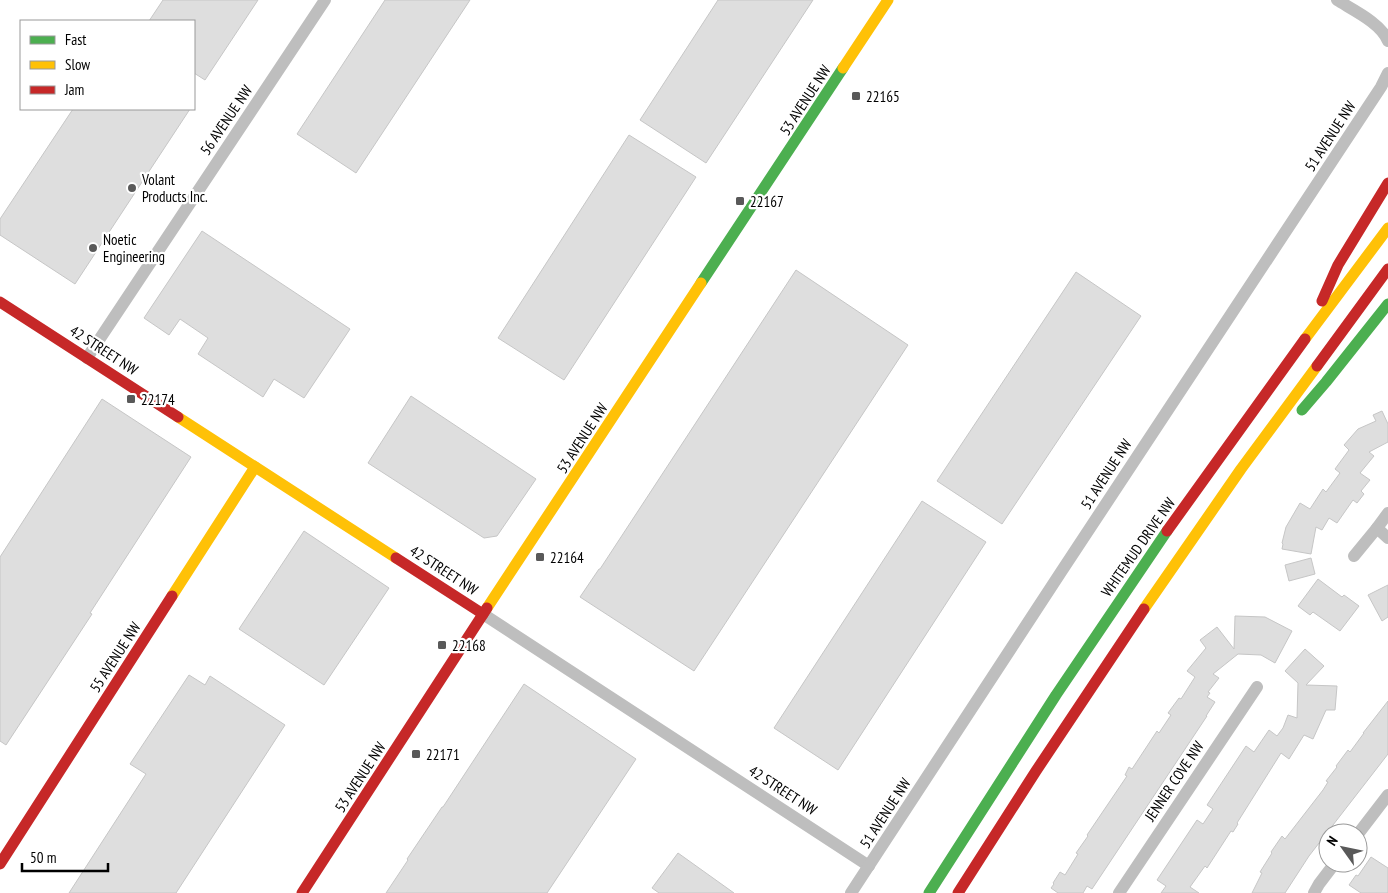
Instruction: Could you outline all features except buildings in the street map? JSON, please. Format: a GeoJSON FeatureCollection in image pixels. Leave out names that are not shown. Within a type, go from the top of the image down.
{"type":"FeatureCollection","features":[{"type":"Feature","properties":{"kind":"main road","name":"53 AVENUE NW"},"geometry":{"type":"LineString","coordinates":[[302,893],[483,614],[888,0]]}},
{"type":"Feature","properties":{"kind":"main road"},"geometry":{"type":"LineString","coordinates":[[1306,337],[1338,264],[1388,183]]}},
{"type":"Feature","properties":{"kind":"main road","name":"WHITEMUD DRIVE NW"},"geometry":{"type":"LineString","coordinates":[[929,893],[988,799],[1107,619],[1306,337],[1388,228]]}},
{"type":"Feature","properties":{"kind":"main road"},"geometry":{"type":"LineString","coordinates":[[958,893],[1083,698],[1208,516],[1388,269]]}},
{"type":"Feature","properties":{"kind":"main road","name":"42 STREET NW"},"geometry":{"type":"LineString","coordinates":[[0,302],[483,614]]}},
{"type":"Feature","properties":{"kind":"main road"},"geometry":{"type":"LineString","coordinates":[[1208,516],[1326,382],[1388,304]]}},
{"type":"Feature","properties":{"kind":"main road","name":"55 AVENUE NW"},"geometry":{"type":"LineString","coordinates":[[0,864],[255,467]]}},
{"type":"Feature","properties":{"kind":"street","name":"56 AVENUE NW"},"geometry":{"type":"LineString","coordinates":[[87,358],[325,0]]}},
{"type":"Feature","properties":{"kind":"street"},"geometry":{"type":"LineString","coordinates":[[1337,0],[1375,24],[1388,41]]}},
{"type":"Feature","properties":{"kind":"street","name":"51 AVENUE NW"},"geometry":{"type":"LineString","coordinates":[[851,893],[1381,87],[1388,72]]}},
{"type":"Feature","properties":{"kind":"street"},"geometry":{"type":"LineString","coordinates":[[1354,556],[1388,513]]}},
{"type":"Feature","properties":{"kind":"street"},"geometry":{"type":"LineString","coordinates":[[1377,528],[1388,538]]}},
{"type":"Feature","properties":{"kind":"street","name":"42 STREET NW"},"geometry":{"type":"LineString","coordinates":[[483,614],[869,866]]}},
{"type":"Feature","properties":{"kind":"street","name":"JENNER COVE NW"},"geometry":{"type":"LineString","coordinates":[[1119,893],[1257,687]]}},
{"type":"Feature","properties":{"kind":"street"},"geometry":{"type":"LineString","coordinates":[[1366,823],[1388,795]]}},
{"type":"Feature","properties":{"kind":"street"},"geometry":{"type":"LineString","coordinates":[[1314,893],[1327,873]]}},
{"type":"Feature","properties":{"kind":"traffic: fast"},"geometry":{"type":"LineString","coordinates":[[701,283],[843,68]]}},
{"type":"Feature","properties":{"kind":"traffic: fast"},"geometry":{"type":"LineString","coordinates":[[1302,410],[1388,304]]}},
{"type":"Feature","properties":{"kind":"traffic: fast"},"geometry":{"type":"LineString","coordinates":[[929,893],[1056,695],[1167,531]]}},
{"type":"Feature","properties":{"kind":"traffic: slow"},"geometry":{"type":"LineString","coordinates":[[843,68],[888,0]]}},
{"type":"Feature","properties":{"kind":"traffic: slow"},"geometry":{"type":"LineString","coordinates":[[1305,339],[1388,228]]}},
{"type":"Feature","properties":{"kind":"traffic: slow"},"geometry":{"type":"LineString","coordinates":[[487,608],[701,283]]}},
{"type":"Feature","properties":{"kind":"traffic: slow"},"geometry":{"type":"LineString","coordinates":[[1144,609],[1241,469],[1317,366]]}},
{"type":"Feature","properties":{"kind":"traffic: slow"},"geometry":{"type":"LineString","coordinates":[[178,417],[396,558]]}},
{"type":"Feature","properties":{"kind":"traffic: slow"},"geometry":{"type":"LineString","coordinates":[[172,596],[255,467]]}},
{"type":"Feature","properties":{"kind":"traffic: jam"},"geometry":{"type":"LineString","coordinates":[[1322,301],[1338,265],[1388,183]]}},
{"type":"Feature","properties":{"kind":"traffic: jam"},"geometry":{"type":"LineString","coordinates":[[1317,366],[1388,269]]}},
{"type":"Feature","properties":{"kind":"traffic: jam"},"geometry":{"type":"LineString","coordinates":[[0,302],[178,417]]}},
{"type":"Feature","properties":{"kind":"traffic: jam"},"geometry":{"type":"LineString","coordinates":[[1167,531],[1305,339]]}},
{"type":"Feature","properties":{"kind":"traffic: jam"},"geometry":{"type":"LineString","coordinates":[[396,558],[483,614]]}},
{"type":"Feature","properties":{"kind":"traffic: jam"},"geometry":{"type":"LineString","coordinates":[[0,864],[172,596]]}},
{"type":"Feature","properties":{"kind":"traffic: jam"},"geometry":{"type":"LineString","coordinates":[[302,893],[487,608]]}},
{"type":"Feature","properties":{"kind":"traffic: jam"},"geometry":{"type":"LineString","coordinates":[[958,893],[1036,771],[1144,609]]}},
{"type":"Feature","properties":{"kind":"place","name":"22165"},"geometry":{"type":"Point","coordinates":[856,96]}},
{"type":"Feature","properties":{"kind":"place","name":"Volant Products Inc."},"geometry":{"type":"Point","coordinates":[132,188]}},
{"type":"Feature","properties":{"kind":"place","name":"22167"},"geometry":{"type":"Point","coordinates":[740,201]}},
{"type":"Feature","properties":{"kind":"place","name":"Noetic Engineering"},"geometry":{"type":"Point","coordinates":[93,248]}},
{"type":"Feature","properties":{"kind":"place","name":"22174"},"geometry":{"type":"Point","coordinates":[131,399]}},
{"type":"Feature","properties":{"kind":"place","name":"22164"},"geometry":{"type":"Point","coordinates":[540,557]}},
{"type":"Feature","properties":{"kind":"place","name":"22168"},"geometry":{"type":"Point","coordinates":[442,645]}},
{"type":"Feature","properties":{"kind":"place","name":"22171"},"geometry":{"type":"Point","coordinates":[416,754]}}]}
